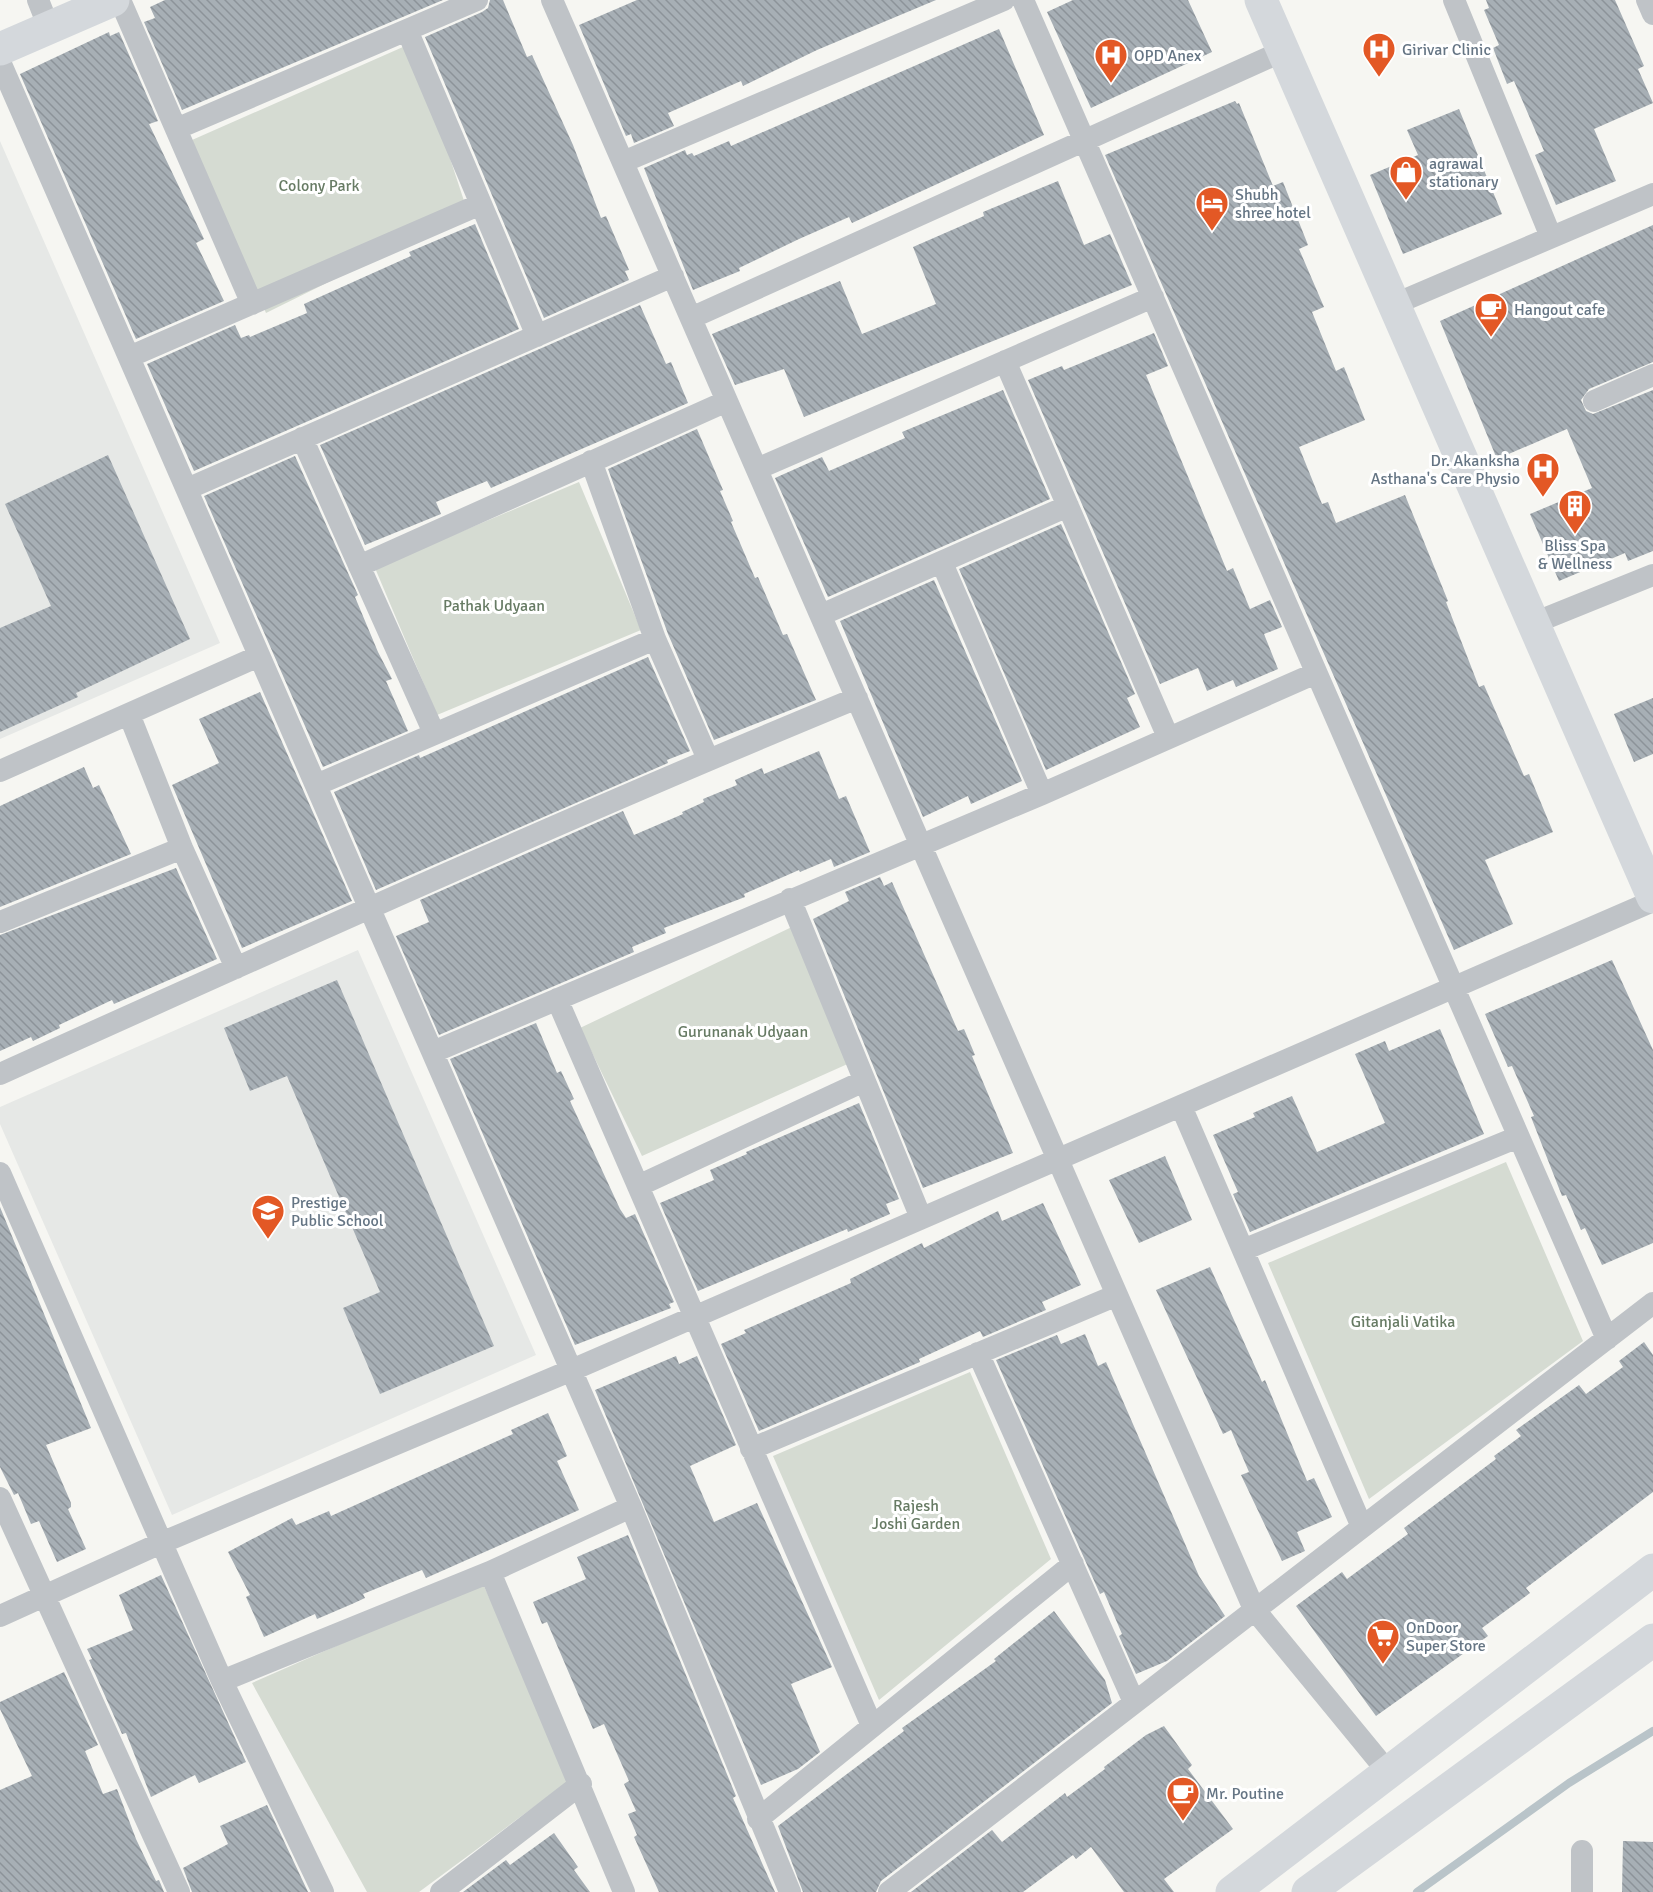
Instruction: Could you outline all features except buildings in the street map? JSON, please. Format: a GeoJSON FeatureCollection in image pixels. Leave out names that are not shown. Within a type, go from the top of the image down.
{"type":"FeatureCollection","features":[{"type":"Feature","properties":{"kind":"street"},"geometry":{"type":"LineString","coordinates":[[0,49],[44,14],[113,0]]}},
{"type":"Feature","properties":{"kind":"street"},"geometry":{"type":"LineString","coordinates":[[120,0],[252,303]]}},
{"type":"Feature","properties":{"kind":"street"},"geometry":{"type":"LineString","coordinates":[[176,129],[477,0]]}},
{"type":"Feature","properties":{"kind":"street"},"geometry":{"type":"LineString","coordinates":[[623,162],[1004,0]]}},
{"type":"Feature","properties":{"kind":"street"},"geometry":{"type":"LineString","coordinates":[[1023,0],[1607,1339]]}},
{"type":"Feature","properties":{"kind":"street"},"geometry":{"type":"LineString","coordinates":[[0,1616],[161,1544],[572,1370],[1181,1106],[1653,899],[1261,0]]}},
{"type":"Feature","properties":{"kind":"street"},"geometry":{"type":"LineString","coordinates":[[1454,0],[1551,237]]}},
{"type":"Feature","properties":{"kind":"street"},"geometry":{"type":"LineString","coordinates":[[1647,0],[1653,14]]}},
{"type":"Feature","properties":{"kind":"street"},"geometry":{"type":"LineString","coordinates":[[554,1],[1254,1610],[1388,1772]]}},
{"type":"Feature","properties":{"kind":"street"},"geometry":{"type":"LineString","coordinates":[[407,30],[537,336]]}},
{"type":"Feature","properties":{"kind":"street"},"geometry":{"type":"LineString","coordinates":[[691,318],[1283,51]]}},
{"type":"Feature","properties":{"kind":"street"},"geometry":{"type":"LineString","coordinates":[[0,62],[572,1370],[790,1892]]}},
{"type":"Feature","properties":{"kind":"street"},"geometry":{"type":"LineString","coordinates":[[1395,304],[1653,194]]}},
{"type":"Feature","properties":{"kind":"street"},"geometry":{"type":"LineString","coordinates":[[129,357],[481,204]]}},
{"type":"Feature","properties":{"kind":"street"},"geometry":{"type":"LineString","coordinates":[[187,489],[673,276]]}},
{"type":"Feature","properties":{"kind":"street"},"geometry":{"type":"LineString","coordinates":[[757,469],[1153,297]]}},
{"type":"Feature","properties":{"kind":"street"},"geometry":{"type":"LineString","coordinates":[[1005,361],[1168,737]]}},
{"type":"Feature","properties":{"kind":"street"},"geometry":{"type":"LineString","coordinates":[[1594,401],[1653,375]]}},
{"type":"Feature","properties":{"kind":"street"},"geometry":{"type":"LineString","coordinates":[[359,566],[727,401]]}},
{"type":"Feature","properties":{"kind":"street"},"geometry":{"type":"LineString","coordinates":[[302,438],[434,733]]}},
{"type":"Feature","properties":{"kind":"street"},"geometry":{"type":"LineString","coordinates":[[591,461],[655,639],[708,759]]}},
{"type":"Feature","properties":{"kind":"street"},"geometry":{"type":"LineString","coordinates":[[820,615],[1068,506]]}},
{"type":"Feature","properties":{"kind":"street"},"geometry":{"type":"LineString","coordinates":[[942,563],[1042,794]]}},
{"type":"Feature","properties":{"kind":"street"},"geometry":{"type":"LineString","coordinates":[[1534,623],[1653,575]]}},
{"type":"Feature","properties":{"kind":"street"},"geometry":{"type":"LineString","coordinates":[[316,785],[655,639]]}},
{"type":"Feature","properties":{"kind":"street"},"geometry":{"type":"LineString","coordinates":[[0,771],[259,656]]}},
{"type":"Feature","properties":{"kind":"street"},"geometry":{"type":"LineString","coordinates":[[432,1052],[920,843],[1042,794],[1317,673]]}},
{"type":"Feature","properties":{"kind":"street"},"geometry":{"type":"LineString","coordinates":[[0,1074],[708,759],[857,698]]}},
{"type":"Feature","properties":{"kind":"street"},"geometry":{"type":"LineString","coordinates":[[129,714],[182,848],[236,968]]}},
{"type":"Feature","properties":{"kind":"street"},"geometry":{"type":"LineString","coordinates":[[0,922],[182,848]]}},
{"type":"Feature","properties":{"kind":"street"},"geometry":{"type":"LineString","coordinates":[[789,899],[921,1218]]}},
{"type":"Feature","properties":{"kind":"street"},"geometry":{"type":"LineString","coordinates":[[557,999],[872,1726]]}},
{"type":"Feature","properties":{"kind":"street"},"geometry":{"type":"LineString","coordinates":[[638,1185],[864,1081]]}},
{"type":"Feature","properties":{"kind":"street"},"geometry":{"type":"LineString","coordinates":[[1181,1106],[1362,1527]]}},
{"type":"Feature","properties":{"kind":"street"},"geometry":{"type":"LineString","coordinates":[[1243,1250],[1518,1137]]}},
{"type":"Feature","properties":{"kind":"street"},"geometry":{"type":"LineString","coordinates":[[0,1173],[222,1681],[323,1892]]}},
{"type":"Feature","properties":{"kind":"street"},"geometry":{"type":"LineString","coordinates":[[751,1449],[1117,1295]]}},
{"type":"Feature","properties":{"kind":"street"},"geometry":{"type":"LineString","coordinates":[[889,1892],[1653,1303]]}},
{"type":"Feature","properties":{"kind":"street"},"geometry":{"type":"LineString","coordinates":[[978,1353],[1134,1702]]}},
{"type":"Feature","properties":{"kind":"street"},"geometry":{"type":"LineString","coordinates":[[0,1498],[178,1892]]}},
{"type":"Feature","properties":{"kind":"street"},"geometry":{"type":"LineString","coordinates":[[222,1681],[490,1572],[631,1507]]}},
{"type":"Feature","properties":{"kind":"street"},"geometry":{"type":"LineString","coordinates":[[758,1819],[1073,1564]]}},
{"type":"Feature","properties":{"kind":"street"},"geometry":{"type":"LineString","coordinates":[[1232,1892],[1653,1570]]}},
{"type":"Feature","properties":{"kind":"street"},"geometry":{"type":"LineString","coordinates":[[490,1572],[581,1784],[624,1892]]}},
{"type":"Feature","properties":{"kind":"street"},"geometry":{"type":"LineString","coordinates":[[1308,1892],[1653,1640]]}},
{"type":"Feature","properties":{"kind":"street"},"geometry":{"type":"LineString","coordinates":[[441,1892],[581,1784]]}},
{"type":"Feature","properties":{"kind":"street"},"geometry":{"type":"LineString","coordinates":[[1582,1851],[1582,1892]]}},
{"type":"Feature","properties":{"kind":"shaded area"},"geometry":{"type":"Polygon","coordinates":[[[0,141],[220,643],[0,739],[0,141]]]}},
{"type":"Feature","properties":{"kind":"shaded area","name":"Prestige Public School"},"geometry":{"type":"Polygon","coordinates":[[[358,950],[536,1355],[172,1515],[0,1124],[0,1107],[358,950]]]}},
{"type":"Feature","properties":{"kind":"green space","name":"Colony Park"},"geometry":{"type":"Polygon","coordinates":[[[412,43],[468,213],[266,313],[192,140],[412,43]]]}},
{"type":"Feature","properties":{"kind":"green space","name":"Pathak Udyaan"},"geometry":{"type":"Polygon","coordinates":[[[579,482],[641,630],[437,715],[375,568],[579,482]]]}},
{"type":"Feature","properties":{"kind":"green space","name":"Gurunanak Udyaan"},"geometry":{"type":"Polygon","coordinates":[[[796,925],[852,1062],[642,1156],[580,1028],[796,925]]]}},
{"type":"Feature","properties":{"kind":"green space","name":"Gitanjali Vatika"},"geometry":{"type":"Polygon","coordinates":[[[1506,1162],[1583,1341],[1369,1499],[1268,1263],[1506,1162]]]}},
{"type":"Feature","properties":{"kind":"green space","name":"Rajesh Joshi Garden"},"geometry":{"type":"Polygon","coordinates":[[[970,1372],[1051,1559],[879,1700],[773,1456],[970,1372]]]}},
{"type":"Feature","properties":{"kind":"green space"},"geometry":{"type":"Polygon","coordinates":[[[482,1582],[573,1778],[419,1892],[367,1892],[252,1683],[482,1582]]]}},
{"type":"Feature","properties":{"kind":"waterway"},"geometry":{"type":"LineString","coordinates":[[1417,1892],[1569,1783],[1653,1731]]}},
{"type":"Feature","properties":{"kind":"place","name":"Girivar Clinic"},"geometry":{"type":"Point","coordinates":[1379,78]}},
{"type":"Feature","properties":{"kind":"place","name":"OPD Anex"},"geometry":{"type":"Point","coordinates":[1111,84]}},
{"type":"Feature","properties":{"kind":"place","name":"agrawal stationary"},"geometry":{"type":"Point","coordinates":[1406,201]}},
{"type":"Feature","properties":{"kind":"place","name":"Shubh shree hotel"},"geometry":{"type":"Point","coordinates":[1212,232]}},
{"type":"Feature","properties":{"kind":"place","name":"Hangout cafe"},"geometry":{"type":"Point","coordinates":[1491,338]}},
{"type":"Feature","properties":{"kind":"place","name":"Dr. Akanksha Asthana's Care Physio"},"geometry":{"type":"Point","coordinates":[1543,498]}},
{"type":"Feature","properties":{"kind":"place","name":"Bliss Spa & Wellness"},"geometry":{"type":"Point","coordinates":[1575,535]}},
{"type":"Feature","properties":{"kind":"place","name":"Prestige Public School"},"geometry":{"type":"Point","coordinates":[268,1240]}},
{"type":"Feature","properties":{"kind":"place","name":"OnDoor Super Store"},"geometry":{"type":"Point","coordinates":[1383,1665]}},
{"type":"Feature","properties":{"kind":"place","name":"Mr. Poutine"},"geometry":{"type":"Point","coordinates":[1183,1822]}}]}
